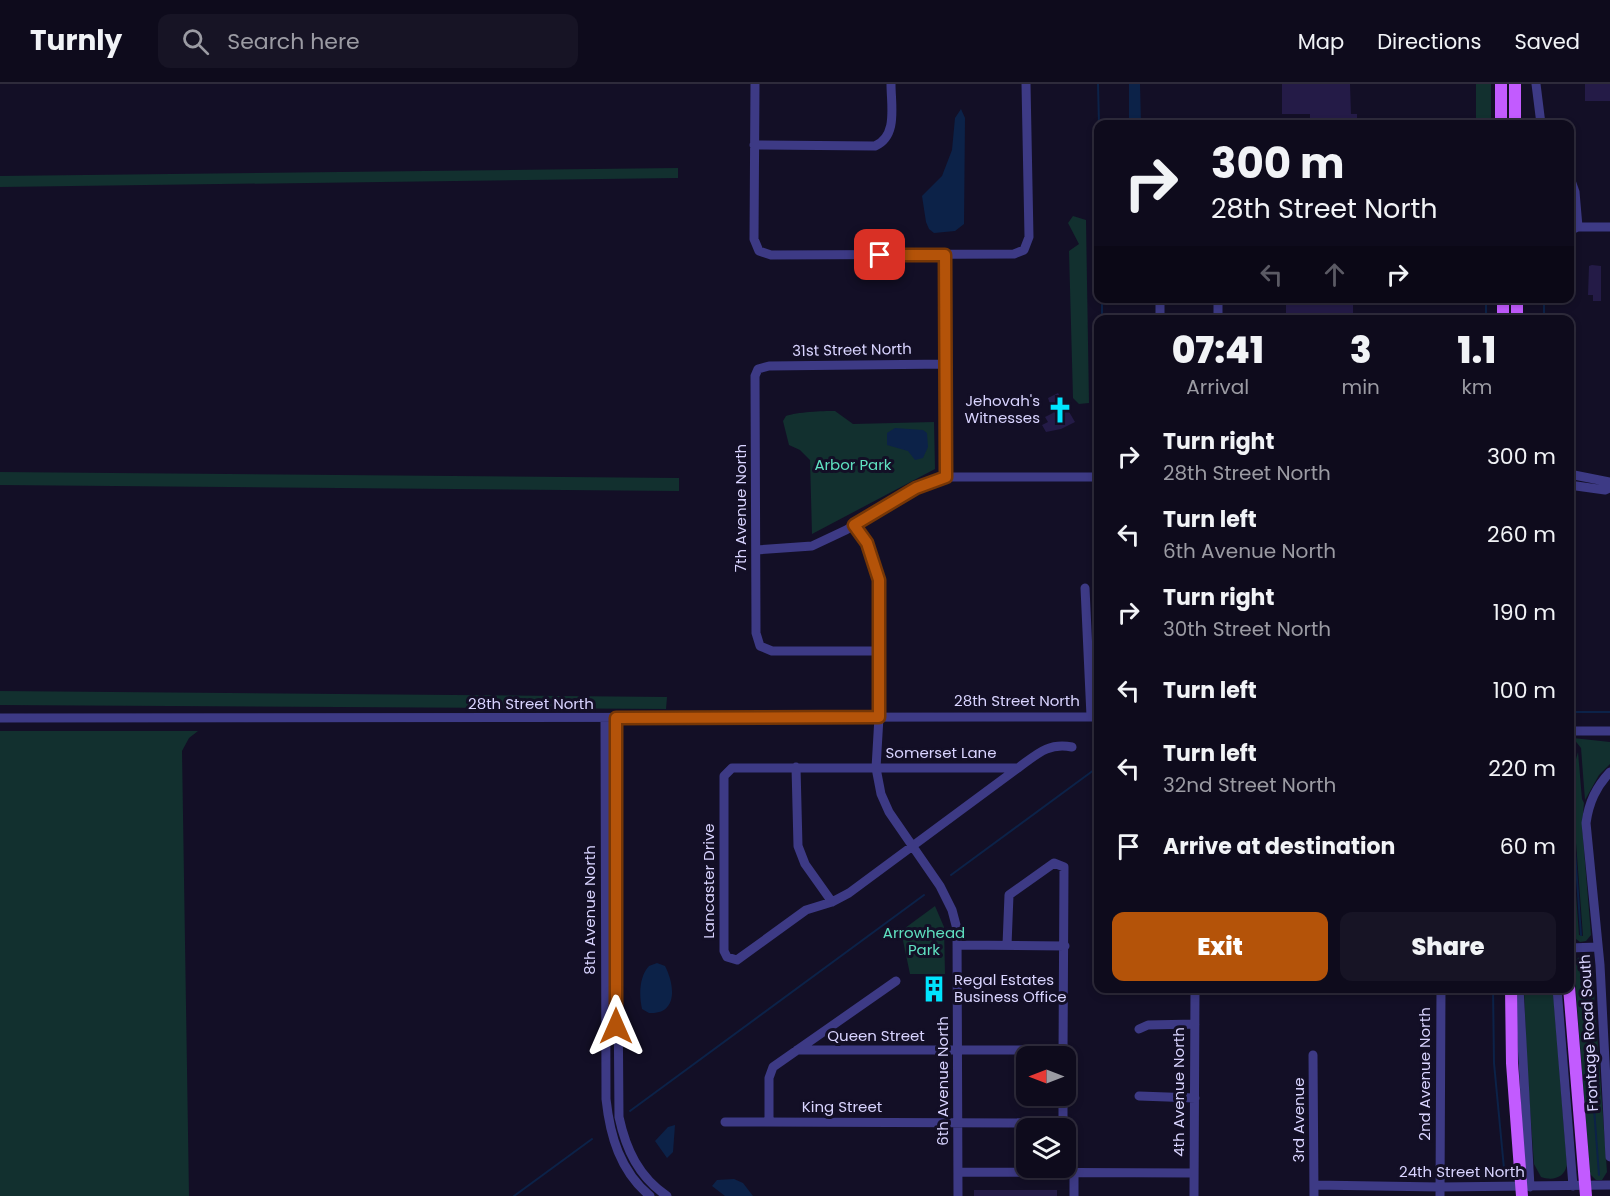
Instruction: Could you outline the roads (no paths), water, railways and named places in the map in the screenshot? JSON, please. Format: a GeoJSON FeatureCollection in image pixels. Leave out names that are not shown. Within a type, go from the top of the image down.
{"type":"FeatureCollection","features":[{"type":"Feature","properties":{"kind":"main road"},"geometry":{"type":"LineString","coordinates":[[1501,84],[1501,120]]}},
{"type":"Feature","properties":{"kind":"main road"},"geometry":{"type":"LineString","coordinates":[[1515,84],[1515,120]]}},
{"type":"Feature","properties":{"kind":"main road"},"geometry":{"type":"LineString","coordinates":[[1511,993],[1512,1064],[1524,1190]]}},
{"type":"Feature","properties":{"kind":"main road"},"geometry":{"type":"LineString","coordinates":[[1569,993],[1582,1189]]}},
{"type":"Feature","properties":{"kind":"street"},"geometry":{"type":"LineString","coordinates":[[754,84],[754,239],[759,251],[771,255],[1014,254],[1024,250],[1029,237],[1026,84]]}},
{"type":"Feature","properties":{"kind":"street"},"geometry":{"type":"LineString","coordinates":[[754,145],[875,146],[884,142],[891,130],[891,84]]}},
{"type":"Feature","properties":{"kind":"street"},"geometry":{"type":"LineString","coordinates":[[1536,84],[1540,120]]}},
{"type":"Feature","properties":{"kind":"street"},"geometry":{"type":"LineString","coordinates":[[1574,189],[1574,229],[1610,227]]}},
{"type":"Feature","properties":{"kind":"street"},"geometry":{"type":"LineString","coordinates":[[945,255],[946,477]]}},
{"type":"Feature","properties":{"kind":"street","name":"31st Street North"},"geometry":{"type":"LineString","coordinates":[[758,369],[769,366],[946,364]]}},
{"type":"Feature","properties":{"kind":"street","name":"7th Avenue North"},"geometry":{"type":"LineString","coordinates":[[758,369],[755,385],[756,633],[760,645],[772,651],[879,651]]}},
{"type":"Feature","properties":{"kind":"street"},"geometry":{"type":"LineString","coordinates":[[1574,475],[1610,482]]}},
{"type":"Feature","properties":{"kind":"street"},"geometry":{"type":"LineString","coordinates":[[756,550],[812,546],[854,525],[916,488],[946,477],[1094,477]]}},
{"type":"Feature","properties":{"kind":"street"},"geometry":{"type":"LineString","coordinates":[[1574,486],[1605,490],[1610,488]]}},
{"type":"Feature","properties":{"kind":"street","name":"6th Avenue North"},"geometry":{"type":"LineString","coordinates":[[854,525],[867,543],[879,580],[879,717],[876,768],[881,794],[889,813],[940,886],[952,910],[957,929],[958,1196]]}},
{"type":"Feature","properties":{"kind":"street"},"geometry":{"type":"LineString","coordinates":[[1085,588],[1094,716]]}},
{"type":"Feature","properties":{"kind":"street","name":"28th Street North"},"geometry":{"type":"LineString","coordinates":[[0,718],[1094,716]]}},
{"type":"Feature","properties":{"kind":"street","name":"8th Avenue North"},"geometry":{"type":"LineString","coordinates":[[605,718],[606,1099],[620,1167],[650,1196]]}},
{"type":"Feature","properties":{"kind":"street","name":"8th Avenue North"},"geometry":{"type":"LineString","coordinates":[[616,718],[617,1098],[624,1138],[633,1160],[649,1181],[667,1196]]}},
{"type":"Feature","properties":{"kind":"street"},"geometry":{"type":"LineString","coordinates":[[1574,731],[1610,731]]}},
{"type":"Feature","properties":{"kind":"street"},"geometry":{"type":"LineString","coordinates":[[1018,768],[1042,751],[1058,744],[1072,747]]}},
{"type":"Feature","properties":{"kind":"street"},"geometry":{"type":"LineString","coordinates":[[796,767],[798,846],[801,857],[832,902]]}},
{"type":"Feature","properties":{"kind":"street","name":"Lancaster Drive"},"geometry":{"type":"LineString","coordinates":[[876,768],[732,768],[724,776],[724,951],[727,957],[737,960],[806,910],[832,902],[849,892],[913,846]]}},
{"type":"Feature","properties":{"kind":"street","name":"Somerset Lane"},"geometry":{"type":"LineString","coordinates":[[876,768],[1018,768]]}},
{"type":"Feature","properties":{"kind":"street","name":"Somerset Lane"},"geometry":{"type":"LineString","coordinates":[[913,846],[1018,768]]}},
{"type":"Feature","properties":{"kind":"street","name":"Frontage Road South"},"geometry":{"type":"LineString","coordinates":[[1610,772],[1599,783],[1589,804],[1587,823],[1598,947],[1610,1157]]}},
{"type":"Feature","properties":{"kind":"street"},"geometry":{"type":"LineString","coordinates":[[1007,945],[1009,895],[1054,863],[1064,867],[1063,1046]]}},
{"type":"Feature","properties":{"kind":"street"},"geometry":{"type":"LineString","coordinates":[[958,945],[1065,946]]}},
{"type":"Feature","properties":{"kind":"street"},"geometry":{"type":"LineString","coordinates":[[1574,948],[1598,947]]}},
{"type":"Feature","properties":{"kind":"street"},"geometry":{"type":"LineString","coordinates":[[769,1122],[770,1071],[896,981]]}},
{"type":"Feature","properties":{"kind":"street","name":"4th Avenue North"},"geometry":{"type":"LineString","coordinates":[[1194,1196],[1195,993]]}},
{"type":"Feature","properties":{"kind":"street","name":"2nd Avenue North"},"geometry":{"type":"LineString","coordinates":[[1440,1192],[1441,993]]}},
{"type":"Feature","properties":{"kind":"street"},"geometry":{"type":"LineString","coordinates":[[1519,993],[1524,1190]]}},
{"type":"Feature","properties":{"kind":"street"},"geometry":{"type":"LineString","coordinates":[[1558,993],[1582,1189]]}},
{"type":"Feature","properties":{"kind":"street"},"geometry":{"type":"LineString","coordinates":[[1139,1029],[1148,1025],[1195,1024]]}},
{"type":"Feature","properties":{"kind":"street","name":"Queen Street"},"geometry":{"type":"LineString","coordinates":[[797,1050],[1016,1052]]}},
{"type":"Feature","properties":{"kind":"street","name":"3rd Avenue"},"geometry":{"type":"LineString","coordinates":[[1313,1055],[1314,1196]]}},
{"type":"Feature","properties":{"kind":"street"},"geometry":{"type":"LineString","coordinates":[[1139,1096],[1195,1098]]}},
{"type":"Feature","properties":{"kind":"street","name":"King Street"},"geometry":{"type":"LineString","coordinates":[[725,1122],[1058,1123],[1063,1117],[1063,1106]]}},
{"type":"Feature","properties":{"kind":"street"},"geometry":{"type":"LineString","coordinates":[[620,1167],[633,1160]]}},
{"type":"Feature","properties":{"kind":"street"},"geometry":{"type":"LineString","coordinates":[[958,1172],[1016,1172]]}},
{"type":"Feature","properties":{"kind":"street"},"geometry":{"type":"LineString","coordinates":[[1076,1173],[1194,1173]]}},
{"type":"Feature","properties":{"kind":"street"},"geometry":{"type":"LineString","coordinates":[[1074,1178],[1074,1196]]}},
{"type":"Feature","properties":{"kind":"street","name":"24th Street North"},"geometry":{"type":"LineString","coordinates":[[1314,1185],[1440,1192],[1582,1189],[1610,1185]]}},
{"type":"Feature","properties":{"kind":"water"},"geometry":{"type":"Polygon","coordinates":[[[1129,84],[1140,84],[1141,120],[1129,120],[1129,84]]]}},
{"type":"Feature","properties":{"kind":"water"},"geometry":{"type":"Polygon","coordinates":[[[961,109],[965,118],[964,224],[955,231],[934,233],[926,222],[922,196],[942,176],[952,150],[955,118],[961,109]]]}},
{"type":"Feature","properties":{"kind":"water"},"geometry":{"type":"Polygon","coordinates":[[[895,428],[923,430],[927,433],[928,447],[923,458],[915,460],[908,451],[887,445],[887,433],[895,428]]]}},
{"type":"Feature","properties":{"kind":"water"},"geometry":{"type":"Polygon","coordinates":[[[657,963],[665,966],[671,982],[672,997],[665,1009],[649,1013],[642,1009],[641,986],[646,970],[657,963]]]}},
{"type":"Feature","properties":{"kind":"water"},"geometry":{"type":"Polygon","coordinates":[[[675,1125],[673,1152],[667,1158],[655,1141],[668,1127],[675,1125]]]}},
{"type":"Feature","properties":{"kind":"water"},"geometry":{"type":"Polygon","coordinates":[[[734,1179],[743,1183],[753,1196],[725,1196],[712,1186],[717,1180],[734,1179]]]}},
{"type":"Feature","properties":{"kind":"waterway"},"geometry":{"type":"LineString","coordinates":[[1098,84],[1099,120]]}},
{"type":"Feature","properties":{"kind":"waterway"},"geometry":{"type":"LineString","coordinates":[[1102,303],[1102,315]]}},
{"type":"Feature","properties":{"kind":"waterway"},"geometry":{"type":"LineString","coordinates":[[1486,303],[1486,315]]}},
{"type":"Feature","properties":{"kind":"waterway"},"geometry":{"type":"LineString","coordinates":[[1544,303],[1544,315]]}},
{"type":"Feature","properties":{"kind":"waterway"},"geometry":{"type":"LineString","coordinates":[[1574,712],[1610,712]]}},
{"type":"Feature","properties":{"kind":"waterway"},"geometry":{"type":"LineString","coordinates":[[951,875],[1094,770]]}},
{"type":"Feature","properties":{"kind":"waterway"},"geometry":{"type":"LineString","coordinates":[[1574,838],[1581,935]]}},
{"type":"Feature","properties":{"kind":"waterway"},"geometry":{"type":"LineString","coordinates":[[630,1111],[924,895]]}},
{"type":"Feature","properties":{"kind":"waterway"},"geometry":{"type":"LineString","coordinates":[[1583,960],[1599,1175]]}},
{"type":"Feature","properties":{"kind":"waterway"},"geometry":{"type":"LineString","coordinates":[[1493,993],[1494,1063],[1505,1179]]}},
{"type":"Feature","properties":{"kind":"waterway"},"geometry":{"type":"LineString","coordinates":[[514,1196],[592,1139]]}},
{"type":"Feature","properties":{"kind":"place","name":"Jehovah's Witnesses"},"geometry":{"type":"Point","coordinates":[1060,410]}},
{"type":"Feature","properties":{"kind":"place","name":"Regal Estates Business Office"},"geometry":{"type":"Point","coordinates":[934,989]}},
{"type":"Feature","properties":{"kind":"park label","name":"Arbor Park"},"geometry":{"type":"Point","coordinates":[853,465]}},
{"type":"Feature","properties":{"kind":"park label","name":"Arrowhead Park"},"geometry":{"type":"Point","coordinates":[924,942]}}]}
